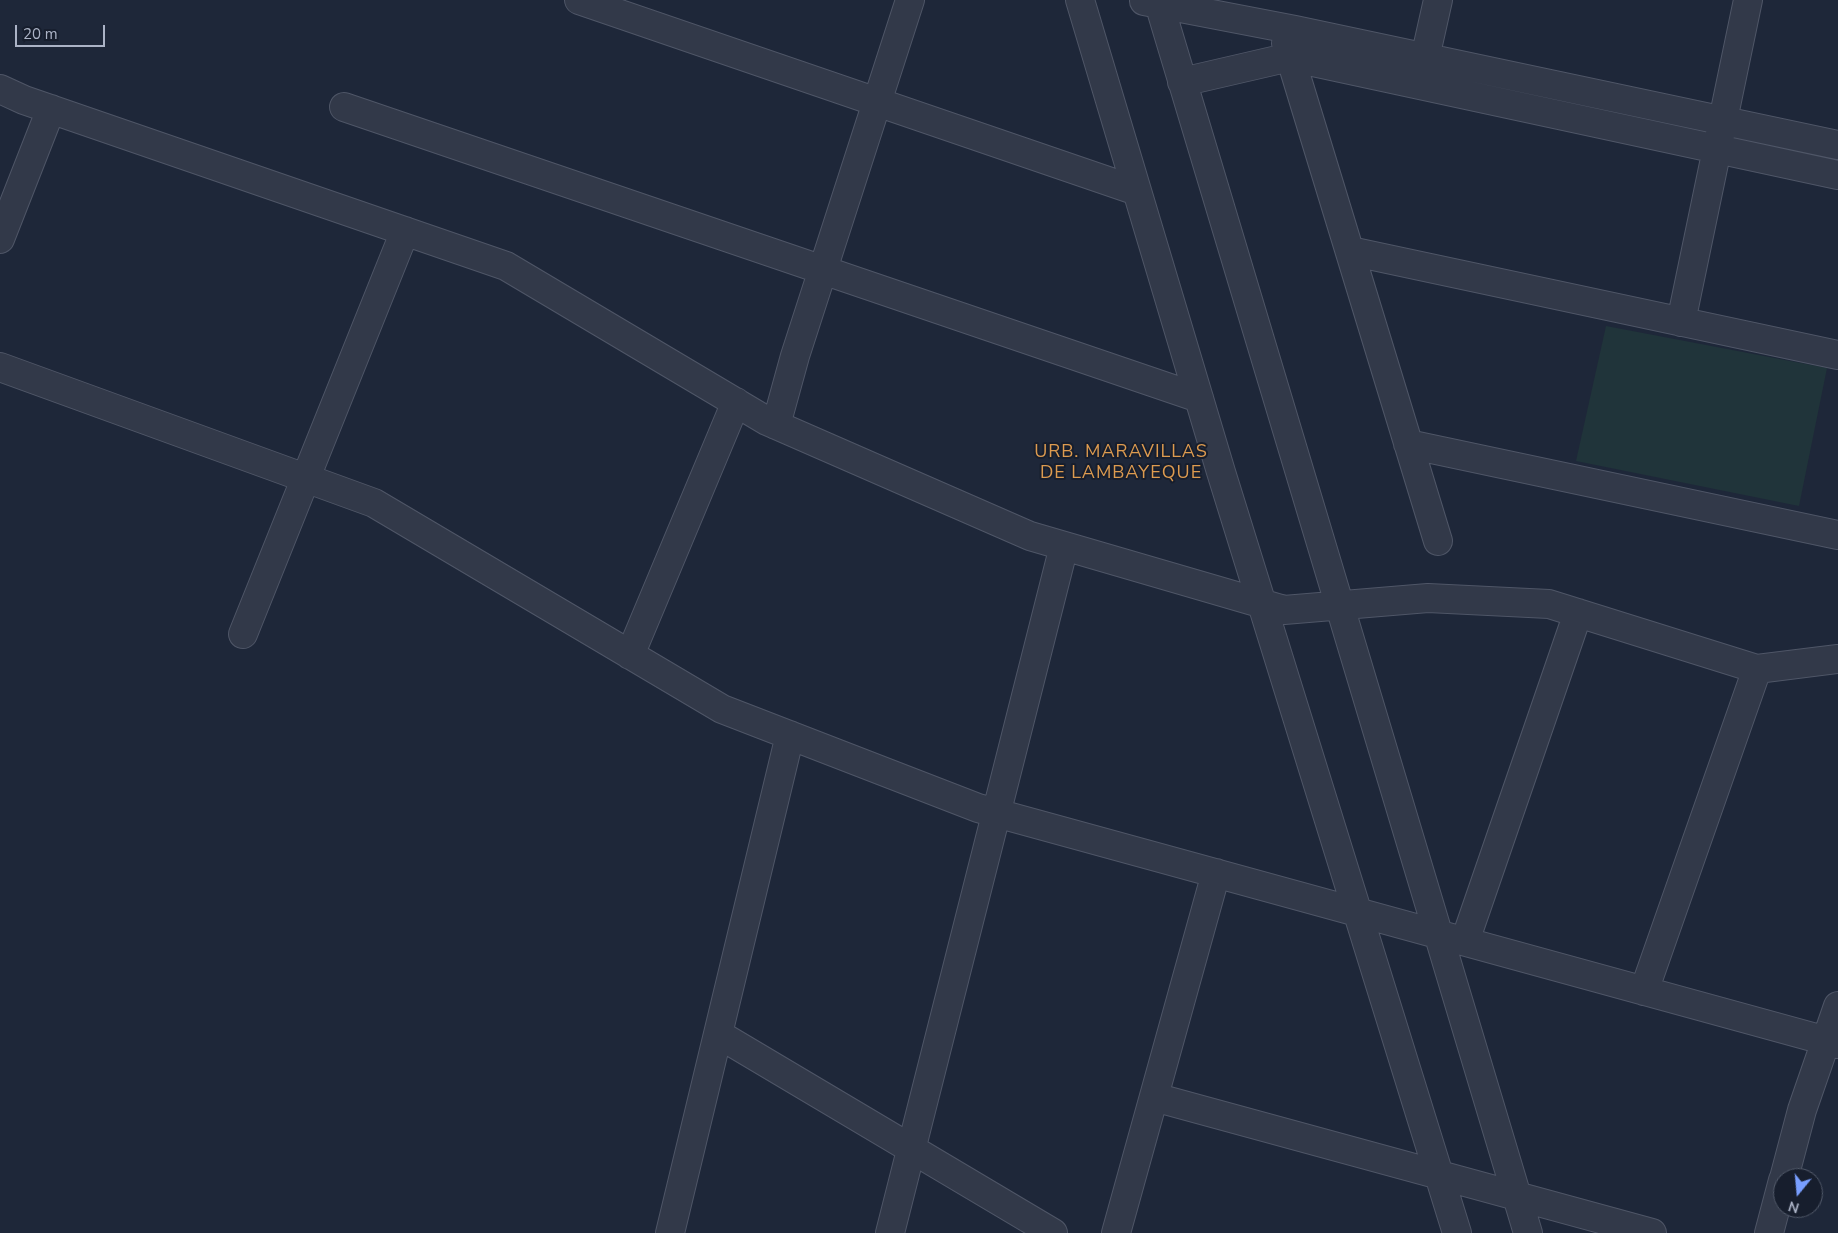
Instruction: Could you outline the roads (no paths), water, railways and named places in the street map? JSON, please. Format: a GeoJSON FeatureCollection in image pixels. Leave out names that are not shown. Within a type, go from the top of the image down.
{"type":"FeatureCollection","features":[{"type":"Feature","properties":{"kind":"street"},"geometry":{"type":"LineString","coordinates":[[579,0],[1137,191]]}},
{"type":"Feature","properties":{"kind":"street"},"geometry":{"type":"LineString","coordinates":[[776,425],[823,270],[910,0]]}},
{"type":"Feature","properties":{"kind":"street"},"geometry":{"type":"LineString","coordinates":[[1080,0],[1199,398],[1457,1233]]}},
{"type":"Feature","properties":{"kind":"street"},"geometry":{"type":"LineString","coordinates":[[1426,58],[1438,0]]}},
{"type":"Feature","properties":{"kind":"street"},"geometry":{"type":"LineString","coordinates":[[1680,322],[1748,0]]}},
{"type":"Feature","properties":{"kind":"street"},"geometry":{"type":"LineString","coordinates":[[1152,1],[1838,145]]}},
{"type":"Feature","properties":{"kind":"street"},"geometry":{"type":"LineString","coordinates":[[1152,1],[1182,82],[1528,1233]]}},
{"type":"Feature","properties":{"kind":"street"},"geometry":{"type":"LineString","coordinates":[[1281,27],[1438,541]]}},
{"type":"Feature","properties":{"kind":"street"},"geometry":{"type":"LineString","coordinates":[[1182,82],[1290,57],[1838,175]]}},
{"type":"Feature","properties":{"kind":"street"},"geometry":{"type":"LineString","coordinates":[[0,89],[51,109],[506,266],[776,425],[1030,536],[1284,610],[1428,598],[1549,604],[1756,669],[1838,659]]}},
{"type":"Feature","properties":{"kind":"street"},"geometry":{"type":"LineString","coordinates":[[344,107],[1199,398]]}},
{"type":"Feature","properties":{"kind":"street"},"geometry":{"type":"LineString","coordinates":[[0,239],[51,109]]}},
{"type":"Feature","properties":{"kind":"street"},"geometry":{"type":"LineString","coordinates":[[243,634],[405,231]]}},
{"type":"Feature","properties":{"kind":"street"},"geometry":{"type":"LineString","coordinates":[[1350,251],[1838,356]]}},
{"type":"Feature","properties":{"kind":"street"},"geometry":{"type":"LineString","coordinates":[[0,367],[374,503],[722,709],[978,808],[1832,1043]]}},
{"type":"Feature","properties":{"kind":"street"},"geometry":{"type":"LineString","coordinates":[[630,655],[736,402]]}},
{"type":"Feature","properties":{"kind":"street"},"geometry":{"type":"LineString","coordinates":[[1408,444],[1838,535]]}},
{"type":"Feature","properties":{"kind":"street"},"geometry":{"type":"LineString","coordinates":[[890,1233],[1064,546]]}},
{"type":"Feature","properties":{"kind":"street"},"geometry":{"type":"LineString","coordinates":[[1465,941],[1578,613]]}},
{"type":"Feature","properties":{"kind":"street"},"geometry":{"type":"LineString","coordinates":[[1644,991],[1756,669]]}},
{"type":"Feature","properties":{"kind":"street"},"geometry":{"type":"LineString","coordinates":[[670,1233],[790,735]]}},
{"type":"Feature","properties":{"kind":"street"},"geometry":{"type":"LineString","coordinates":[[1116,1233],[1216,873]]}},
{"type":"Feature","properties":{"kind":"street"},"geometry":{"type":"LineString","coordinates":[[1786,1168],[1802,1110],[1832,1043],[1838,1006]]}},
{"type":"Feature","properties":{"kind":"street"},"geometry":{"type":"LineString","coordinates":[[718,1034],[1053,1233]]}},
{"type":"Feature","properties":{"kind":"street"},"geometry":{"type":"LineString","coordinates":[[1154,1097],[1652,1233]]}},
{"type":"Feature","properties":{"kind":"street"},"geometry":{"type":"LineString","coordinates":[[1769,1233],[1773,1218]]}},
{"type":"Feature","properties":{"kind":"district","name":"URB. MARAVILLAS DE LAMBAYEQUE"},"geometry":{"type":"Point","coordinates":[1121,463]}}]}
